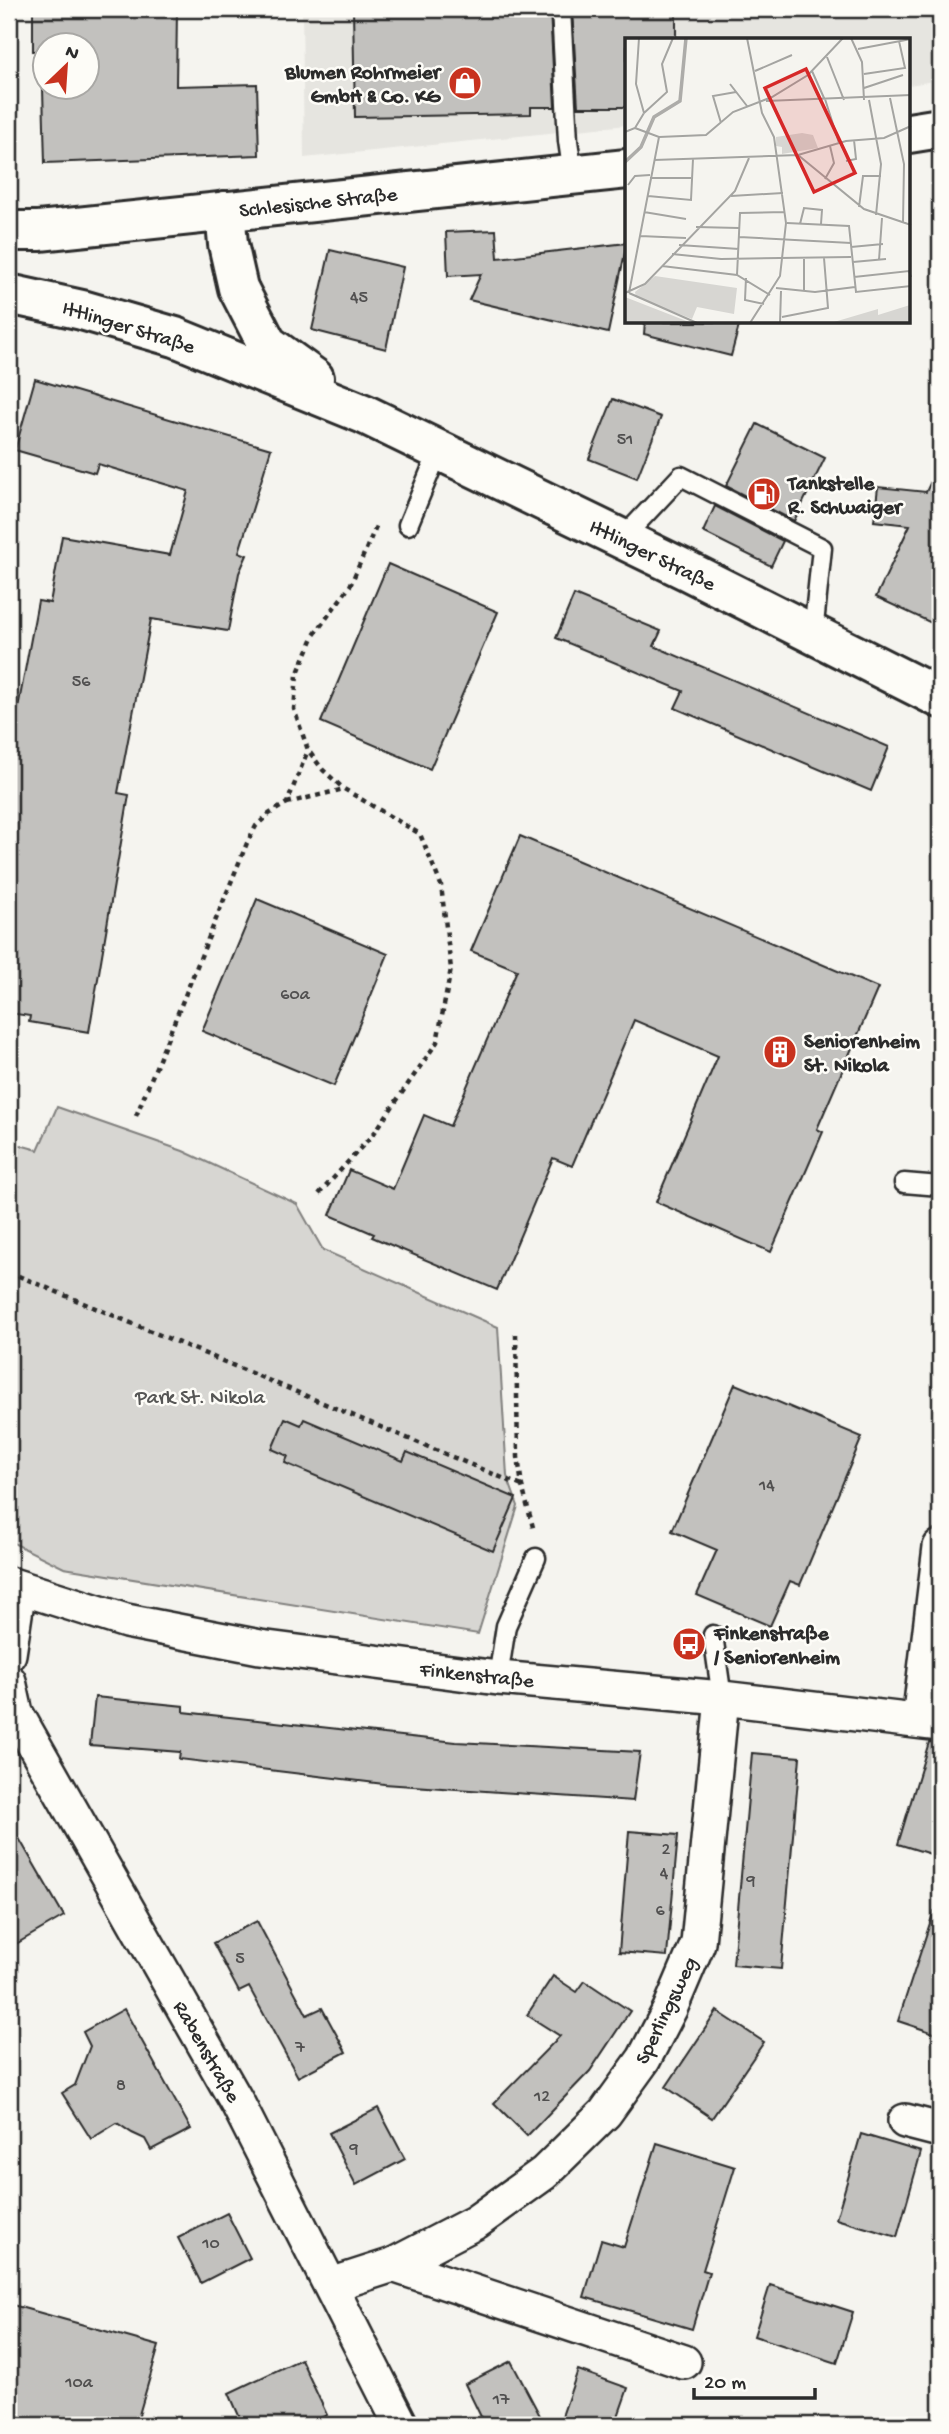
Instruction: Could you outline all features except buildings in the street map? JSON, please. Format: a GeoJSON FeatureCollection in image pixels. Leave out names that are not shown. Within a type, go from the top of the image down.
{"type":"FeatureCollection","features":[{"type":"Feature","properties":{"kind":"street"},"geometry":{"type":"LineString","coordinates":[[911,133],[940,128]]}},
{"type":"Feature","properties":{"kind":"street","name":"Schlesische Straße"},"geometry":{"type":"LineString","coordinates":[[9,231],[39,231],[625,169]]}},
{"type":"Feature","properties":{"kind":"street","name":"Ittlinger Straße"},"geometry":{"type":"LineString","coordinates":[[225,211],[228,244],[238,288],[267,344],[364,414]]}},
{"type":"Feature","properties":{"kind":"street","name":"Ittlinger Straße"},"geometry":{"type":"LineString","coordinates":[[9,294],[82,310],[175,337],[364,414],[940,698]]}},
{"type":"Feature","properties":{"kind":"street"},"geometry":{"type":"LineString","coordinates":[[930,1722],[940,1547]]}},
{"type":"Feature","properties":{"kind":"street"},"geometry":{"type":"LineString","coordinates":[[9,1654],[14,1586]]}},
{"type":"Feature","properties":{"kind":"street","name":"Finkenstraße"},"geometry":{"type":"LineString","coordinates":[[14,1586],[126,1620],[260,1647],[498,1678],[722,1698],[930,1722]]}},
{"type":"Feature","properties":{"kind":"street","name":"Rabenstraße"},"geometry":{"type":"LineString","coordinates":[[9,1681],[16,1713],[238,2104],[401,2425]]}},
{"type":"Feature","properties":{"kind":"street","name":"Sperlingsweg"},"geometry":{"type":"LineString","coordinates":[[331,2285],[393,2265],[476,2222],[544,2173],[605,2113],[644,2059],[698,1943],[722,1698]]}},
{"type":"Feature","properties":{"kind":"street"},"geometry":{"type":"LineString","coordinates":[[905,2121],[940,2130]]}},
{"type":"Feature","properties":{"kind":"street"},"geometry":{"type":"LineString","coordinates":[[393,2265],[684,2362]]}},
{"type":"Feature","properties":{"kind":"lane"},"geometry":{"type":"LineString","coordinates":[[561,9],[566,115],[573,175]]}},
{"type":"Feature","properties":{"kind":"lane"},"geometry":{"type":"LineString","coordinates":[[408,525],[439,450]]}},
{"type":"Feature","properties":{"kind":"lane"},"geometry":{"type":"LineString","coordinates":[[622,539],[681,476],[822,548],[813,634]]}},
{"type":"Feature","properties":{"kind":"lane"},"geometry":{"type":"LineString","coordinates":[[904,1183],[940,1186]]}},
{"type":"Feature","properties":{"kind":"lane"},"geometry":{"type":"LineString","coordinates":[[498,1678],[506,1626],[536,1558]]}},
{"type":"Feature","properties":{"kind":"lane"},"geometry":{"type":"LineString","coordinates":[[713,1635],[722,1698]]}},
{"type":"Feature","properties":{"kind":"path"},"geometry":{"type":"LineString","coordinates":[[319,1194],[376,1132],[437,1042],[452,969],[441,885],[420,834],[344,789],[323,770],[308,750],[294,709],[297,675],[314,635],[350,586],[381,516]]}},
{"type":"Feature","properties":{"kind":"path"},"geometry":{"type":"LineString","coordinates":[[287,803],[308,750]]}},
{"type":"Feature","properties":{"kind":"path"},"geometry":{"type":"LineString","coordinates":[[136,1116],[247,842],[256,827],[269,814],[287,803],[344,789]]}},
{"type":"Feature","properties":{"kind":"path"},"geometry":{"type":"LineString","coordinates":[[9,1272],[522,1486]]}},
{"type":"Feature","properties":{"kind":"path"},"geometry":{"type":"LineString","coordinates":[[516,1334],[516,1407],[522,1486],[533,1528],[536,1558]]}},
{"type":"Feature","properties":{"kind":"shaded area","name":"Blumen Rohrmeier GmbH & Co. KG"},"geometry":{"type":"Polygon","coordinates":[[[302,9],[940,9],[940,80],[911,85],[911,38],[625,38],[625,125],[304,158],[302,9]]]}},
{"type":"Feature","properties":{"kind":"green space","name":"Park St. Nikola"},"geometry":{"type":"Polygon","coordinates":[[[57,1107],[183,1151],[297,1204],[323,1250],[498,1327],[507,1476],[518,1506],[478,1634],[64,1568],[9,1541],[9,1142],[38,1150],[57,1107]]]}},
{"type":"Feature","properties":{"kind":"place","name":"Blumen Rohrmeier GmbH & Co. KG"},"geometry":{"type":"Point","coordinates":[465,83]}},
{"type":"Feature","properties":{"kind":"place","name":"Tankstelle R. Schwaiger"},"geometry":{"type":"Point","coordinates":[764,494]}},
{"type":"Feature","properties":{"kind":"place","name":"Seniorenheim St. Nikola"},"geometry":{"type":"Point","coordinates":[780,1052]}},
{"type":"Feature","properties":{"kind":"place","name":"Finkenstraße / Seniorenheim"},"geometry":{"type":"Point","coordinates":[689,1644]}}]}
